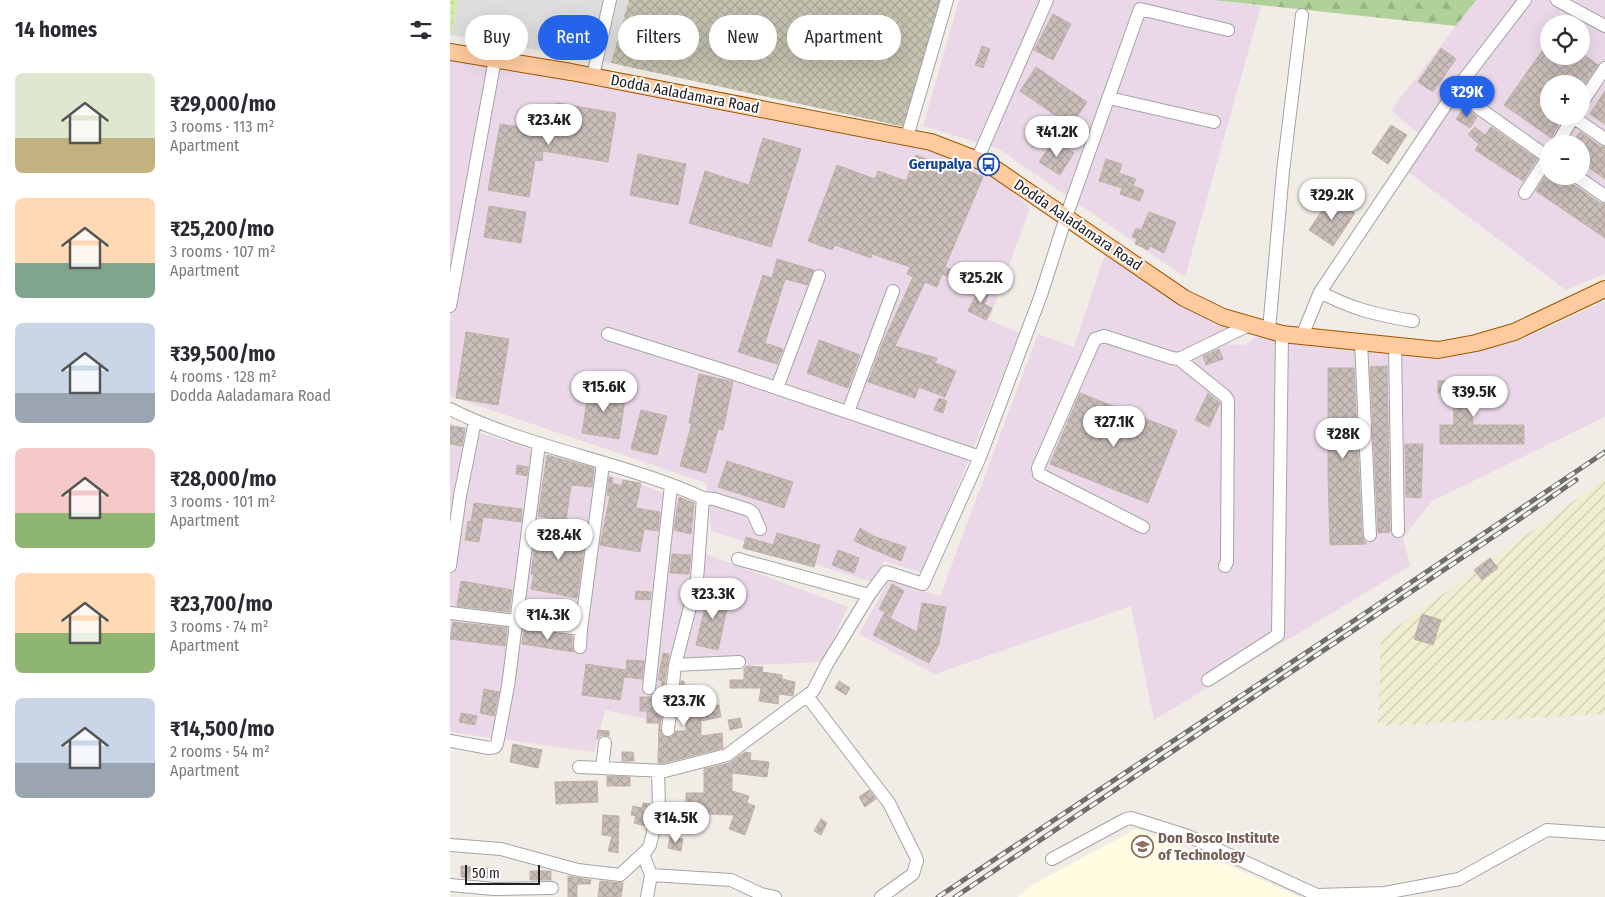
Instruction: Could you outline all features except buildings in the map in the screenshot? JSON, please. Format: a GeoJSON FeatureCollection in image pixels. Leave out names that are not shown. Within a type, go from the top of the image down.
{"type":"FeatureCollection","features":[{"type":"Feature","properties":{"kind":"main road","name":"Dodda Aaladamara Road"},"geometry":{"type":"LineString","coordinates":[[450,52],[465,54]]}},
{"type":"Feature","properties":{"kind":"main road","name":"Dodda Aaladamara Road"},"geometry":{"type":"LineString","coordinates":[[501,60],[593,76],[931,142],[988,164],[1184,298],[1223,317],[1275,332],[1438,350],[1476,344],[1514,332],[1605,290]]}},
{"type":"Feature","properties":{"kind":"street"},"geometry":{"type":"LineString","coordinates":[[593,76],[610,0]]}},
{"type":"Feature","properties":{"kind":"street"},"geometry":{"type":"LineString","coordinates":[[907,138],[947,0]]}},
{"type":"Feature","properties":{"kind":"street"},"geometry":{"type":"LineString","coordinates":[[977,160],[1047,0]]}},
{"type":"Feature","properties":{"kind":"street"},"geometry":{"type":"LineString","coordinates":[[1302,336],[1320,292],[1455,91],[1525,0]]}},
{"type":"Feature","properties":{"kind":"street"},"geometry":{"type":"LineString","coordinates":[[1557,0],[1605,26]]}},
{"type":"Feature","properties":{"kind":"street"},"geometry":{"type":"LineString","coordinates":[[579,767],[666,771],[727,755],[813,691],[827,664],[869,595],[886,572],[923,584],[980,456],[1041,295],[1066,217],[1140,9],[1228,30]]}},
{"type":"Feature","properties":{"kind":"street"},"geometry":{"type":"LineString","coordinates":[[1208,680],[1278,635],[1275,332],[1283,171],[1302,15]]}},
{"type":"Feature","properties":{"kind":"street"},"geometry":{"type":"LineString","coordinates":[[450,306],[495,60]]}},
{"type":"Feature","properties":{"kind":"street"},"geometry":{"type":"LineString","coordinates":[[1590,93],[1603,76]]}},
{"type":"Feature","properties":{"kind":"street"},"geometry":{"type":"LineString","coordinates":[[1455,91],[1540,151]]}},
{"type":"Feature","properties":{"kind":"street"},"geometry":{"type":"LineString","coordinates":[[1109,98],[1214,122]]}},
{"type":"Feature","properties":{"kind":"street"},"geometry":{"type":"LineString","coordinates":[[1585,125],[1605,139]]}},
{"type":"Feature","properties":{"kind":"street"},"geometry":{"type":"LineString","coordinates":[[1525,193],[1540,170]]}},
{"type":"Feature","properties":{"kind":"street"},"geometry":{"type":"LineString","coordinates":[[1589,185],[1605,196]]}},
{"type":"Feature","properties":{"kind":"street"},"geometry":{"type":"LineString","coordinates":[[777,388],[818,276]]}},
{"type":"Feature","properties":{"kind":"street"},"geometry":{"type":"LineString","coordinates":[[848,412],[893,291]]}},
{"type":"Feature","properties":{"kind":"street"},"geometry":{"type":"LineString","coordinates":[[1320,292],[1368,313],[1413,321]]}},
{"type":"Feature","properties":{"kind":"street"},"geometry":{"type":"LineString","coordinates":[[1179,359],[1249,326]]}},
{"type":"Feature","properties":{"kind":"street"},"geometry":{"type":"LineString","coordinates":[[608,334],[980,456]]}},
{"type":"Feature","properties":{"kind":"street"},"geometry":{"type":"LineString","coordinates":[[1143,526],[1040,476],[1038,468],[1097,337],[1104,336],[1179,359],[1228,400],[1227,562],[1225,566]]}},
{"type":"Feature","properties":{"kind":"street"},"geometry":{"type":"LineString","coordinates":[[1361,342],[1370,535]]}},
{"type":"Feature","properties":{"kind":"street"},"geometry":{"type":"LineString","coordinates":[[1395,344],[1398,531]]}},
{"type":"Feature","properties":{"kind":"street"},"geometry":{"type":"LineString","coordinates":[[450,409],[475,421],[539,444],[671,485],[703,498],[714,499],[748,510],[753,513],[760,529]]}},
{"type":"Feature","properties":{"kind":"street"},"geometry":{"type":"LineString","coordinates":[[450,566],[460,496],[475,421]]}},
{"type":"Feature","properties":{"kind":"street"},"geometry":{"type":"LineString","coordinates":[[450,742],[489,748],[495,747],[508,686],[539,444]]}},
{"type":"Feature","properties":{"kind":"street"},"geometry":{"type":"LineString","coordinates":[[580,647],[604,464]]}},
{"type":"Feature","properties":{"kind":"street"},"geometry":{"type":"LineString","coordinates":[[649,688],[671,485]]}},
{"type":"Feature","properties":{"kind":"street"},"geometry":{"type":"LineString","coordinates":[[668,730],[675,665],[697,580],[703,498]]}},
{"type":"Feature","properties":{"kind":"street"},"geometry":{"type":"LineString","coordinates":[[738,559],[869,595]]}},
{"type":"Feature","properties":{"kind":"street"},"geometry":{"type":"LineString","coordinates":[[450,613],[581,629]]}},
{"type":"Feature","properties":{"kind":"street"},"geometry":{"type":"LineString","coordinates":[[675,665],[739,662]]}},
{"type":"Feature","properties":{"kind":"street"},"geometry":{"type":"LineString","coordinates":[[807,696],[889,803],[916,857],[913,874],[881,897]]}},
{"type":"Feature","properties":{"kind":"street"},"geometry":{"type":"LineString","coordinates":[[600,782],[605,743]]}},
{"type":"Feature","properties":{"kind":"street"},"geometry":{"type":"LineString","coordinates":[[450,845],[501,849],[578,870],[616,875],[622,874],[650,845],[659,807],[658,770]]}},
{"type":"Feature","properties":{"kind":"street"},"geometry":{"type":"LineString","coordinates":[[1052,858],[1131,818],[1188,836],[1314,894],[1385,893],[1463,878],[1547,830],[1605,834]]}},
{"type":"Feature","properties":{"kind":"street"},"geometry":{"type":"LineString","coordinates":[[643,854],[651,875],[647,897]]}},
{"type":"Feature","properties":{"kind":"street"},"geometry":{"type":"LineString","coordinates":[[651,875],[728,880],[760,895],[775,897]]}},
{"type":"Feature","properties":{"kind":"street"},"geometry":{"type":"LineString","coordinates":[[452,889],[552,888]]}},
{"type":"Feature","properties":{"kind":"shaded area"},"geometry":{"type":"Polygon","coordinates":[[[458,0],[629,0],[625,15],[618,15],[618,38],[611,63],[594,60],[608,60],[608,15],[538,15],[538,50],[528,48],[528,15],[465,15],[465,37],[451,35],[458,0]]]}},
{"type":"Feature","properties":{"kind":"shaded area"},"geometry":{"type":"Polygon","coordinates":[[[629,0],[942,0],[905,127],[611,63],[618,38],[618,60],[699,60],[699,15],[625,15],[629,0]]]}},
{"type":"Feature","properties":{"kind":"shaded area"},"geometry":{"type":"Polygon","coordinates":[[[959,0],[1213,0],[1261,6],[1185,277],[999,149],[923,126],[959,0]]]}},
{"type":"Feature","properties":{"kind":"shaded area"},"geometry":{"type":"Polygon","coordinates":[[[1476,0],[1605,0],[1605,274],[1566,290],[1408,172],[1428,142],[1391,110],[1476,0]]]}},
{"type":"Feature","properties":{"kind":"shaded area"},"geometry":{"type":"Polygon","coordinates":[[[450,59],[555,77],[934,151],[996,175],[1030,208],[989,320],[1020,333],[923,573],[884,561],[875,583],[711,531],[706,483],[450,396],[450,59]]]}},
{"type":"Feature","properties":{"kind":"shaded area"},"geometry":{"type":"Polygon","coordinates":[[[1105,254],[1229,328],[1227,344],[1245,345],[1256,337],[1428,357],[1534,334],[1605,301],[1605,417],[1432,501],[1403,538],[1410,566],[1154,720],[1131,606],[935,674],[859,634],[889,580],[940,596],[1038,334],[1074,347],[1105,254]]]}},
{"type":"Feature","properties":{"kind":"shaded area"},"geometry":{"type":"Polygon","coordinates":[[[450,423],[697,503],[700,552],[848,607],[822,662],[664,669],[660,722],[605,710],[594,752],[450,732],[450,423]]]}},
{"type":"Feature","properties":{"kind":"shaded area"},"geometry":{"type":"Polygon","coordinates":[[[1605,479],[1605,714],[1378,726],[1381,638],[1605,479]]]}},
{"type":"Feature","properties":{"kind":"shaded area","name":"Don Bosco Institute of Technology"},"geometry":{"type":"Polygon","coordinates":[[[1136,829],[1228,865],[1300,897],[1018,897],[1034,884],[1136,829]]]}},
{"type":"Feature","properties":{"kind":"green space"},"geometry":{"type":"Polygon","coordinates":[[[450,0],[458,0],[451,35],[450,35],[450,0]]]}},
{"type":"Feature","properties":{"kind":"green space"},"geometry":{"type":"Polygon","coordinates":[[[1213,0],[1476,0],[1456,26],[1213,0]]]}},
{"type":"Feature","properties":{"kind":"railway"},"geometry":{"type":"LineString","coordinates":[[938,897],[1605,452]]}},
{"type":"Feature","properties":{"kind":"railway"},"geometry":{"type":"LineString","coordinates":[[955,897],[1576,480]]}},
{"type":"Feature","properties":{"kind":"place","name":"Gerupalya"},"geometry":{"type":"Point","coordinates":[988,164]}},
{"type":"Feature","properties":{"kind":"place","name":"Don Bosco Institute of Technology"},"geometry":{"type":"Point","coordinates":[1142,847]}}]}
